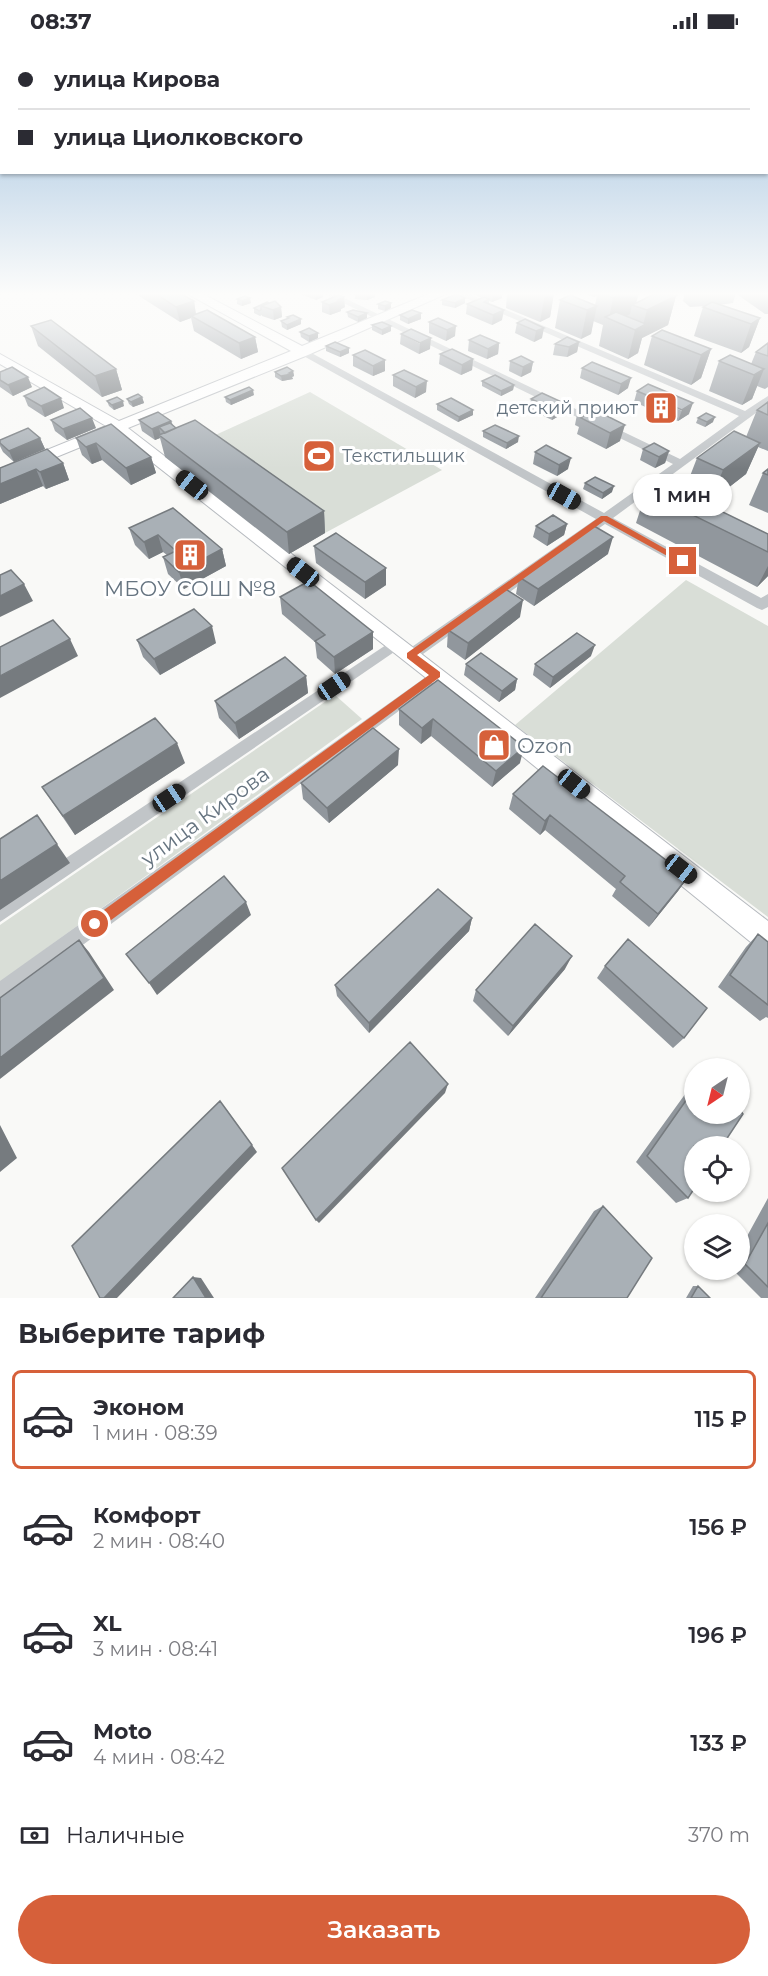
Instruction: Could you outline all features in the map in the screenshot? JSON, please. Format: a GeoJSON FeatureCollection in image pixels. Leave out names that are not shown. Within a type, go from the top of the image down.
{"type":"FeatureCollection","features":[{"type":"Feature","properties":{"kind":"street"},"geometry":{"type":"LineString","coordinates":[[0,475],[303,352],[604,518],[765,602]]}},
{"type":"Feature","properties":{"kind":"street"},"geometry":{"type":"LineString","coordinates":[[452,352],[681,464]]}},
{"type":"Feature","properties":{"kind":"street"},"geometry":{"type":"LineString","coordinates":[[596,352],[746,415]]}},
{"type":"Feature","properties":{"kind":"street"},"geometry":{"type":"LineString","coordinates":[[0,357],[118,427],[768,938]]}},
{"type":"Feature","properties":{"kind":"street","name":"улица Кирова"},"geometry":{"type":"LineString","coordinates":[[0,913],[604,518],[768,399]]}},
{"type":"Feature","properties":{"kind":"street","name":"улица Кирова"},"geometry":{"type":"LineString","coordinates":[[0,994],[436,675]]}},
{"type":"Feature","properties":{"kind":"shaded area","name":"Текстильщик"},"geometry":{"type":"Polygon","coordinates":[[[310,392],[442,470],[325,533],[200,442],[310,392]]]}},
{"type":"Feature","properties":{"kind":"shaded area"},"geometry":{"type":"Polygon","coordinates":[[[686,580],[768,626],[768,917],[515,725],[686,580]]]}},
{"type":"Feature","properties":{"kind":"shaded area"},"geometry":{"type":"Polygon","coordinates":[[[335,695],[362,719],[0,982],[0,925],[335,695]]]}},
{"type":"Feature","properties":{"kind":"building"},"geometry":{"type":"Polygon","coordinates":[[[64,352],[93,352],[116,369],[95,376],[64,352]]]}},
{"type":"Feature","properties":{"kind":"building"},"geometry":{"type":"Polygon","coordinates":[[[368,352],[385,360],[373,366],[353,355],[368,352]]]}},
{"type":"Feature","properties":{"kind":"building"},"geometry":{"type":"Polygon","coordinates":[[[457,352],[473,359],[462,365],[440,354],[457,352]]]}},
{"type":"Feature","properties":{"kind":"building"},"geometry":{"type":"Polygon","coordinates":[[[692,352],[707,352],[701,355],[692,352]]]}},
{"type":"Feature","properties":{"kind":"building"},"geometry":{"type":"Polygon","coordinates":[[[756,352],[768,352],[768,356],[756,352]]]}},
{"type":"Feature","properties":{"kind":"building"},"geometry":{"type":"Polygon","coordinates":[[[730,355],[764,369],[754,375],[719,361],[730,355]]]}},
{"type":"Feature","properties":{"kind":"building"},"geometry":{"type":"Polygon","coordinates":[[[521,356],[533,362],[523,367],[510,361],[521,356]]]}},
{"type":"Feature","properties":{"kind":"building"},"geometry":{"type":"Polygon","coordinates":[[[592,362],[631,378],[621,384],[582,368],[592,362]]]}},
{"type":"Feature","properties":{"kind":"building"},"geometry":{"type":"Polygon","coordinates":[[[12,367],[28,377],[8,385],[0,380],[0,372],[12,367]]]}},
{"type":"Feature","properties":{"kind":"building"},"geometry":{"type":"Polygon","coordinates":[[[287,367],[293,371],[289,373],[292,374],[281,376],[275,372],[287,367]]]}},
{"type":"Feature","properties":{"kind":"building"},"geometry":{"type":"Polygon","coordinates":[[[404,370],[427,381],[416,387],[393,375],[404,370]]]}},
{"type":"Feature","properties":{"kind":"building"},"geometry":{"type":"Polygon","coordinates":[[[495,375],[514,385],[501,391],[482,381],[495,375]]]}},
{"type":"Feature","properties":{"kind":"building"},"geometry":{"type":"Polygon","coordinates":[[[648,384],[693,403],[682,410],[637,391],[648,384]]]}},
{"type":"Feature","properties":{"kind":"building"},"geometry":{"type":"Polygon","coordinates":[[[44,387],[61,398],[41,406],[24,396],[44,387]]]}},
{"type":"Feature","properties":{"kind":"building"},"geometry":{"type":"Polygon","coordinates":[[[249,387],[253,390],[230,400],[225,397],[249,387]]]}},
{"type":"Feature","properties":{"kind":"building"},"geometry":{"type":"Polygon","coordinates":[[[542,393],[564,403],[554,409],[531,399],[542,393]]]}},
{"type":"Feature","properties":{"kind":"building"},"geometry":{"type":"Polygon","coordinates":[[[138,394],[142,397],[131,402],[127,399],[138,394]]]}},
{"type":"Feature","properties":{"kind":"building"},"geometry":{"type":"Polygon","coordinates":[[[117,397],[123,401],[112,405],[107,401],[117,397]]]}},
{"type":"Feature","properties":{"kind":"building"},"geometry":{"type":"Polygon","coordinates":[[[451,398],[473,410],[459,417],[437,404],[451,398]]]}},
{"type":"Feature","properties":{"kind":"building"},"geometry":{"type":"Polygon","coordinates":[[[768,402],[768,415],[757,410],[768,402]]]}},
{"type":"Feature","properties":{"kind":"building"},"geometry":{"type":"Polygon","coordinates":[[[589,403],[604,410],[599,412],[625,425],[610,433],[581,418],[588,413],[578,409],[589,403]]]}},
{"type":"Feature","properties":{"kind":"building"},"geometry":{"type":"Polygon","coordinates":[[[80,408],[92,418],[63,429],[51,420],[80,408]]]}},
{"type":"Feature","properties":{"kind":"building"},"geometry":{"type":"Polygon","coordinates":[[[158,412],[171,421],[152,429],[139,420],[158,412]]]}},
{"type":"Feature","properties":{"kind":"building"},"geometry":{"type":"Polygon","coordinates":[[[706,413],[715,417],[707,422],[698,418],[706,413]]]}},
{"type":"Feature","properties":{"kind":"building"},"geometry":{"type":"Polygon","coordinates":[[[195,420],[324,511],[287,532],[159,435],[195,420]]]}},
{"type":"Feature","properties":{"kind":"building"},"geometry":{"type":"Polygon","coordinates":[[[170,423],[176,428],[165,433],[159,427],[170,423]]]}},
{"type":"Feature","properties":{"kind":"building"},"geometry":{"type":"Polygon","coordinates":[[[111,424],[151,457],[126,468],[96,443],[86,447],[76,438],[111,424]]]}},
{"type":"Feature","properties":{"kind":"building"},"geometry":{"type":"Polygon","coordinates":[[[495,425],[519,436],[507,443],[483,431],[495,425]]]}},
{"type":"Feature","properties":{"kind":"building"},"geometry":{"type":"Polygon","coordinates":[[[28,428],[40,438],[9,451],[0,443],[0,440],[28,428]]]}},
{"type":"Feature","properties":{"kind":"building"},"geometry":{"type":"Polygon","coordinates":[[[734,431],[760,443],[723,470],[697,458],[734,431]]]}},
{"type":"Feature","properties":{"kind":"building"},"geometry":{"type":"Polygon","coordinates":[[[654,443],[669,451],[659,457],[643,449],[654,443]]]}},
{"type":"Feature","properties":{"kind":"building"},"geometry":{"type":"Polygon","coordinates":[[[546,445],[571,458],[559,465],[535,452],[546,445]]]}},
{"type":"Feature","properties":{"kind":"building"},"geometry":{"type":"Polygon","coordinates":[[[47,449],[63,463],[40,472],[36,469],[0,484],[0,468],[47,449]]]}},
{"type":"Feature","properties":{"kind":"building"},"geometry":{"type":"Polygon","coordinates":[[[595,477],[614,486],[603,493],[585,483],[595,477]]]}},
{"type":"Feature","properties":{"kind":"building"},"geometry":{"type":"Polygon","coordinates":[[[659,481],[768,534],[768,552],[646,492],[659,481]]]}},
{"type":"Feature","properties":{"kind":"building"},"geometry":{"type":"Polygon","coordinates":[[[173,508],[222,549],[179,572],[163,557],[176,551],[158,535],[144,542],[129,528],[173,508]]]}},
{"type":"Feature","properties":{"kind":"building"},"geometry":{"type":"Polygon","coordinates":[[[553,515],[567,524],[549,534],[536,526],[553,515]]]}},
{"type":"Feature","properties":{"kind":"building"},"geometry":{"type":"Polygon","coordinates":[[[594,526],[613,537],[538,589],[519,577],[594,526]]]}},
{"type":"Feature","properties":{"kind":"building"},"geometry":{"type":"Polygon","coordinates":[[[336,533],[386,568],[365,582],[314,546],[336,533]]]}},
{"type":"Feature","properties":{"kind":"building"},"geometry":{"type":"Polygon","coordinates":[[[11,570],[24,584],[0,596],[0,575],[11,570]]]}},
{"type":"Feature","properties":{"kind":"building"},"geometry":{"type":"Polygon","coordinates":[[[309,581],[373,632],[334,657],[315,641],[325,635],[280,597],[309,581]]]}},
{"type":"Feature","properties":{"kind":"building"},"geometry":{"type":"Polygon","coordinates":[[[504,588],[523,600],[468,643],[448,630],[504,588]]]}},
{"type":"Feature","properties":{"kind":"building"},"geometry":{"type":"Polygon","coordinates":[[[194,609],[212,626],[154,659],[137,640],[194,609]]]}},
{"type":"Feature","properties":{"kind":"building"},"geometry":{"type":"Polygon","coordinates":[[[53,620],[70,639],[0,676],[0,647],[53,620]]]}},
{"type":"Feature","properties":{"kind":"building"},"geometry":{"type":"Polygon","coordinates":[[[577,633],[595,645],[553,677],[535,664],[577,633]]]}},
{"type":"Feature","properties":{"kind":"building"},"geometry":{"type":"Polygon","coordinates":[[[481,653],[517,679],[502,691],[466,664],[481,653]]]}},
{"type":"Feature","properties":{"kind":"building"},"geometry":{"type":"Polygon","coordinates":[[[285,657],[306,676],[235,723],[215,701],[285,657]]]}},
{"type":"Feature","properties":{"kind":"building"},"geometry":{"type":"Polygon","coordinates":[[[438,680],[524,747],[496,771],[433,719],[422,728],[399,709],[438,680]]]}},
{"type":"Feature","properties":{"kind":"building"},"geometry":{"type":"Polygon","coordinates":[[[155,718],[177,743],[63,816],[42,787],[155,718]]]}},
{"type":"Feature","properties":{"kind":"building"},"geometry":{"type":"Polygon","coordinates":[[[373,728],[399,749],[327,808],[301,783],[373,728]]]}},
{"type":"Feature","properties":{"kind":"building"},"geometry":{"type":"Polygon","coordinates":[[[543,766],[688,877],[658,914],[620,882],[625,876],[550,815],[545,821],[513,794],[543,766]]]}},
{"type":"Feature","properties":{"kind":"building"},"geometry":{"type":"Polygon","coordinates":[[[37,815],[57,844],[0,881],[0,839],[37,815]]]}},
{"type":"Feature","properties":{"kind":"building"},"geometry":{"type":"Polygon","coordinates":[[[224,876],[246,902],[149,983],[126,954],[224,876]]]}},
{"type":"Feature","properties":{"kind":"building"},"geometry":{"type":"Polygon","coordinates":[[[438,889],[472,918],[369,1023],[335,985],[438,889]]]}},
{"type":"Feature","properties":{"kind":"building"},"geometry":{"type":"Polygon","coordinates":[[[535,924],[572,956],[513,1026],[476,990],[535,924]]]}},
{"type":"Feature","properties":{"kind":"building"},"geometry":{"type":"Polygon","coordinates":[[[758,934],[768,942],[768,1005],[730,975],[758,934]]]}},
{"type":"Feature","properties":{"kind":"building"},"geometry":{"type":"Polygon","coordinates":[[[628,939],[707,1008],[684,1038],[605,966],[628,939]]]}},
{"type":"Feature","properties":{"kind":"building"},"geometry":{"type":"Polygon","coordinates":[[[79,940],[104,978],[0,1058],[0,998],[79,940]]]}},
{"type":"Feature","properties":{"kind":"building"},"geometry":{"type":"Polygon","coordinates":[[[410,1042],[448,1084],[316,1220],[282,1168],[410,1042]]]}},
{"type":"Feature","properties":{"kind":"building"},"geometry":{"type":"Polygon","coordinates":[[[220,1101],[252,1145],[104,1298],[100,1298],[72,1246],[220,1101]]]}},
{"type":"Feature","properties":{"kind":"building"},"geometry":{"type":"Polygon","coordinates":[[[684,1103],[684,1124],[736,1124],[729,1136],[684,1136],[684,1194],[647,1156],[684,1103]]]}},
{"type":"Feature","properties":{"kind":"building"},"geometry":{"type":"Polygon","coordinates":[[[603,1206],[652,1258],[627,1298],[541,1298],[603,1206]]]}},
{"type":"Feature","properties":{"kind":"building"},"geometry":{"type":"Polygon","coordinates":[[[768,1223],[768,1287],[750,1269],[750,1255],[768,1223]]]}},
{"type":"Feature","properties":{"kind":"building"},"geometry":{"type":"Polygon","coordinates":[[[193,1277],[206,1298],[173,1298],[193,1277]]]}},
{"type":"Feature","properties":{"kind":"building"},"geometry":{"type":"Polygon","coordinates":[[[698,1286],[710,1298],[691,1298],[698,1286]]]}},
{"type":"Feature","properties":{"kind":"place","name":"детский приют"},"geometry":{"type":"Point","coordinates":[661,408]}},
{"type":"Feature","properties":{"kind":"place","name":"Текстильщик"},"geometry":{"type":"Point","coordinates":[319,456]}},
{"type":"Feature","properties":{"kind":"place","name":"МБОУ СОШ №8"},"geometry":{"type":"Point","coordinates":[190,555]}},
{"type":"Feature","properties":{"kind":"place","name":"Ozon"},"geometry":{"type":"Point","coordinates":[494,745]}},
{"type":"Feature","properties":{"kind":"route"},"geometry":{"type":"LineString","coordinates":[[95,924],[436,675],[411,655],[604,518],[683,561]]}}]}
